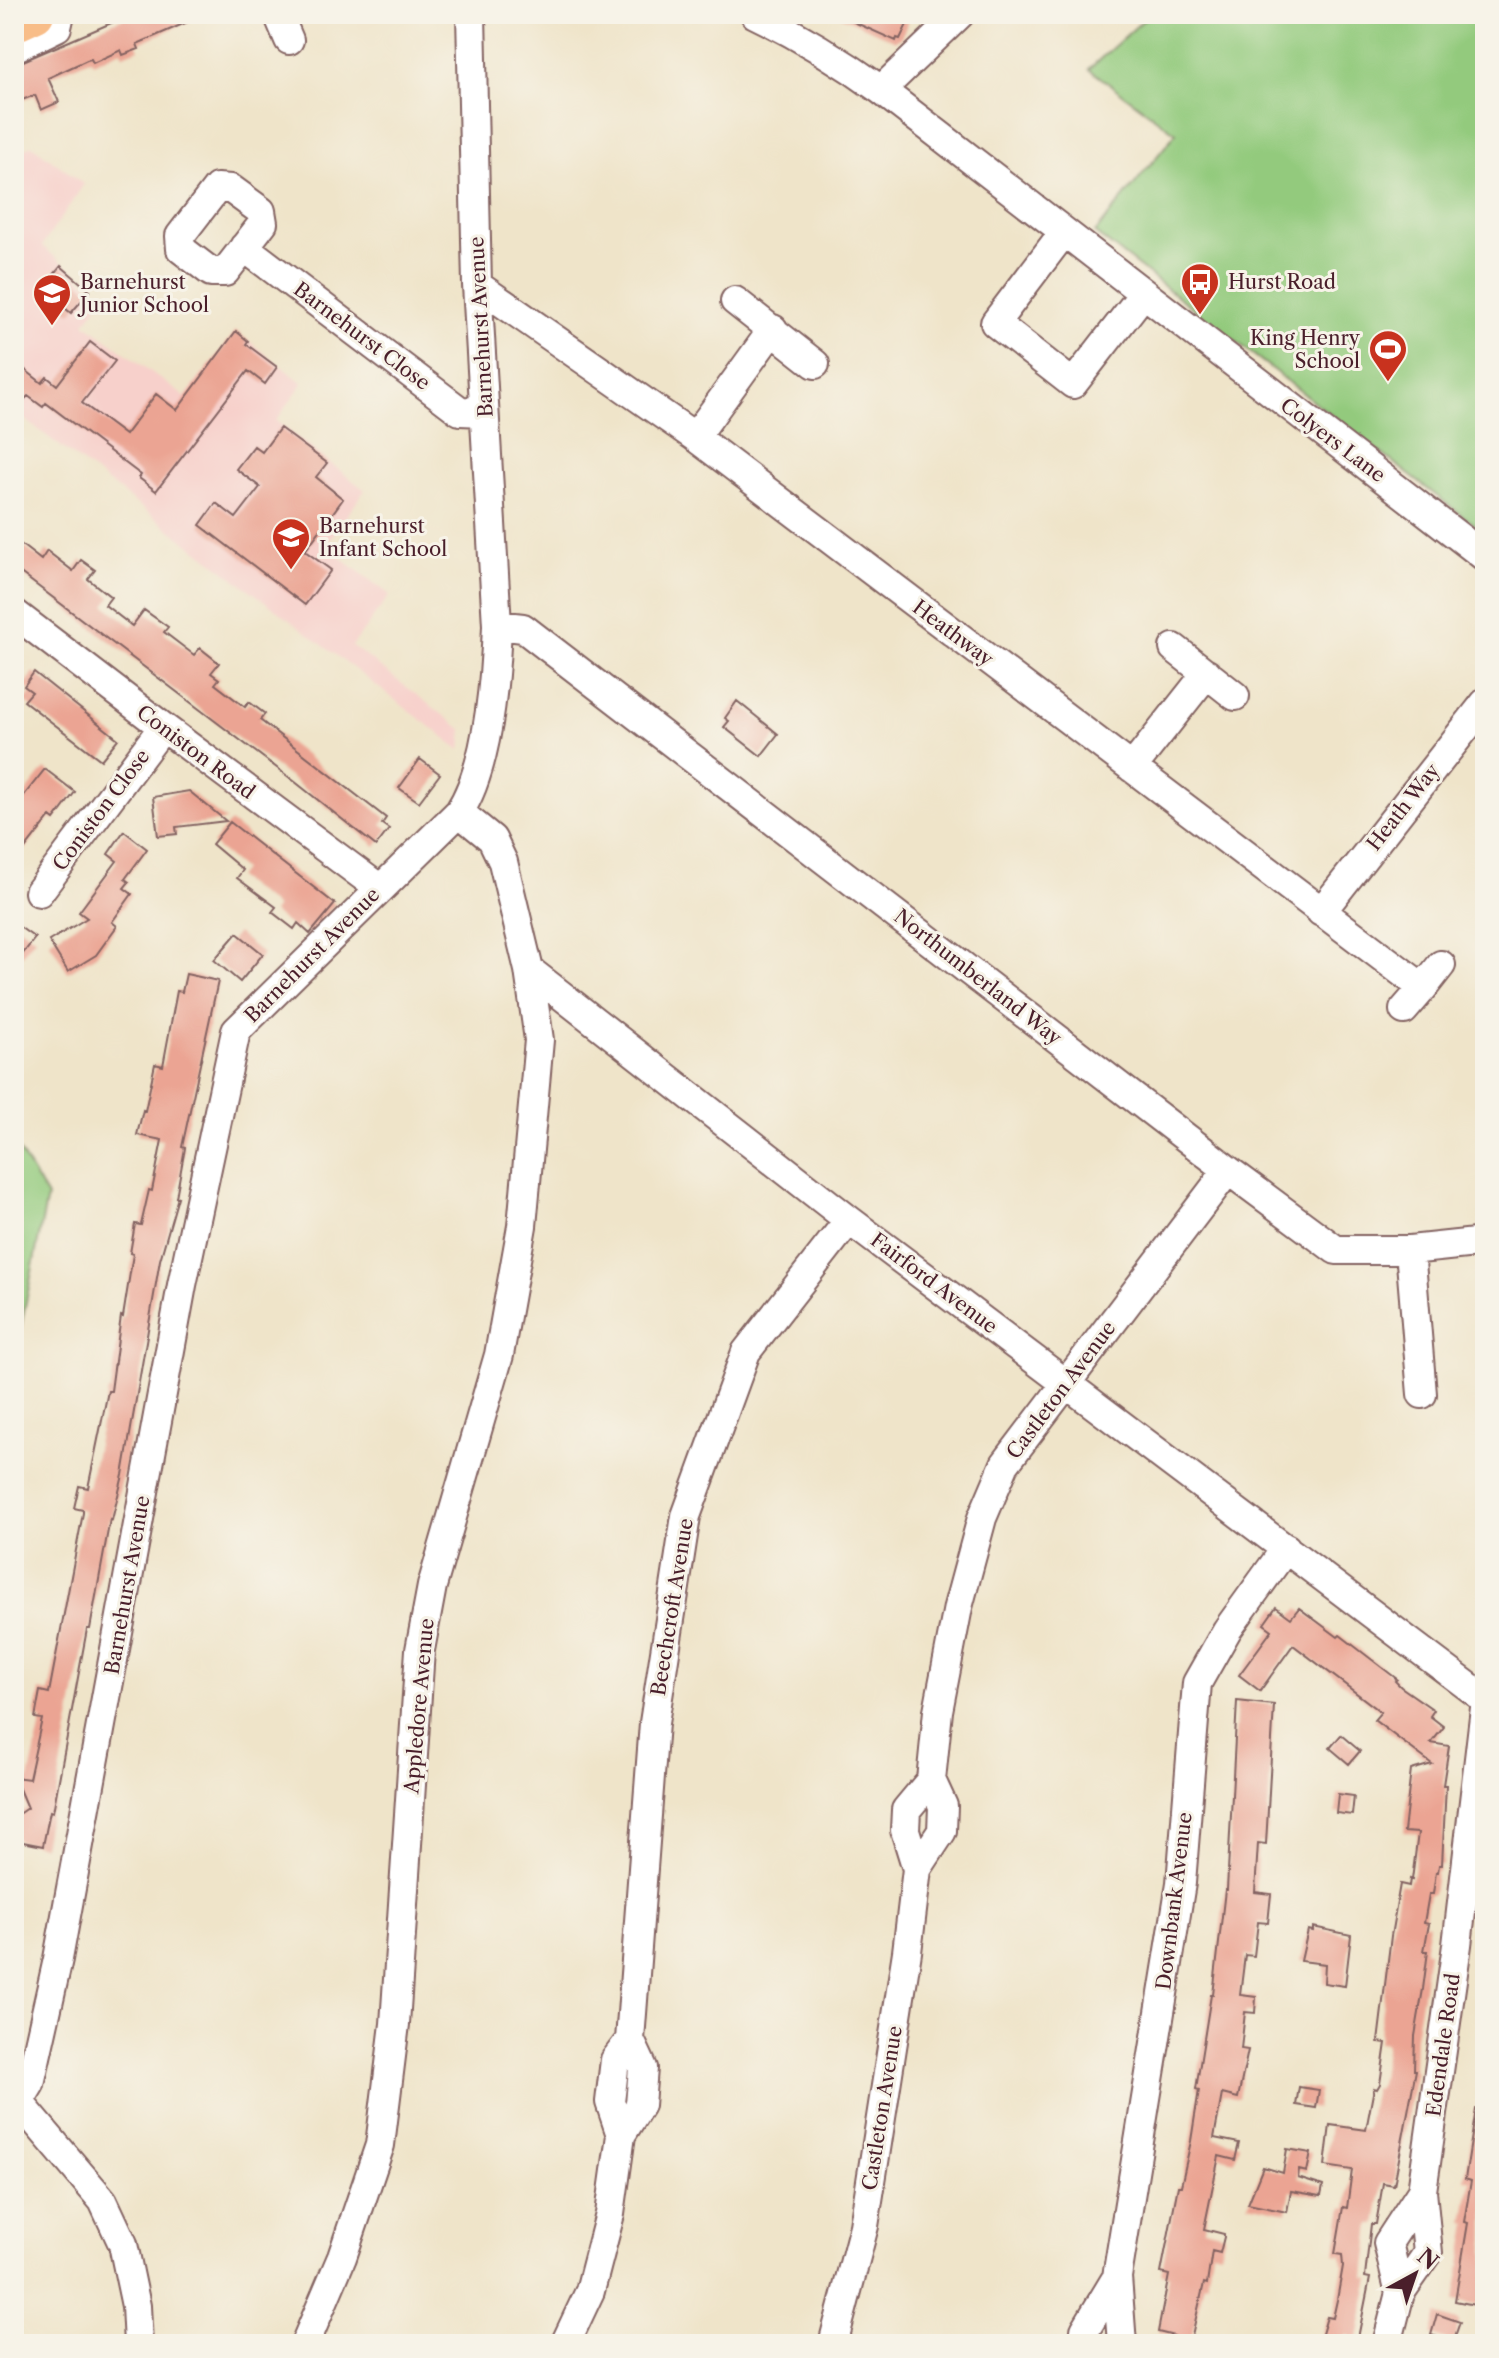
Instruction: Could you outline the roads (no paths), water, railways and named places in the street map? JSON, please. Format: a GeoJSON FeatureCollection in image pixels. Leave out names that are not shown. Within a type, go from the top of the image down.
{"type":"FeatureCollection","features":[{"type":"Feature","properties":{"kind":"main road"},"geometry":{"type":"LineString","coordinates":[[14,24],[36,14]]}},
{"type":"Feature","properties":{"kind":"street"},"geometry":{"type":"LineString","coordinates":[[14,48],[57,27],[60,14]]}},
{"type":"Feature","properties":{"kind":"street"},"geometry":{"type":"LineString","coordinates":[[278,14],[289,40]]}},
{"type":"Feature","properties":{"kind":"street","name":"Barnehurst Avenue"},"geometry":{"type":"LineString","coordinates":[[17,2099],[30,2084],[58,1959],[182,1285],[236,1031],[459,812],[471,794],[481,753],[496,667],[497,625],[477,285],[471,14]]}},
{"type":"Feature","properties":{"kind":"street","name":"Colyers Lane"},"geometry":{"type":"LineString","coordinates":[[755,14],[797,35],[881,90],[1485,557]]}},
{"type":"Feature","properties":{"kind":"street"},"geometry":{"type":"LineString","coordinates":[[881,90],[960,14]]}},
{"type":"Feature","properties":{"kind":"street"},"geometry":{"type":"LineString","coordinates":[[1064,232],[995,323],[1073,384],[1143,294]]}},
{"type":"Feature","properties":{"kind":"street","name":"Barnehurst Close"},"geometry":{"type":"LineString","coordinates":[[244,247],[460,411],[484,412]]}},
{"type":"Feature","properties":{"kind":"street","name":"Heathway"},"geometry":{"type":"LineString","coordinates":[[477,285],[695,437],[1423,988]]}},
{"type":"Feature","properties":{"kind":"street"},"geometry":{"type":"LineString","coordinates":[[735,301],[815,364]]}},
{"type":"Feature","properties":{"kind":"street"},"geometry":{"type":"LineString","coordinates":[[695,437],[773,329]]}},
{"type":"Feature","properties":{"kind":"street","name":"Coniston Road"},"geometry":{"type":"LineString","coordinates":[[14,613],[379,888]]}},
{"type":"Feature","properties":{"kind":"street","name":"Northumberland Way"},"geometry":{"type":"LineString","coordinates":[[497,625],[523,628],[1336,1250],[1410,1250],[1485,1242]]}},
{"type":"Feature","properties":{"kind":"street"},"geometry":{"type":"LineString","coordinates":[[1174,648],[1235,696]]}},
{"type":"Feature","properties":{"kind":"street"},"geometry":{"type":"LineString","coordinates":[[1132,768],[1207,673]]}},
{"type":"Feature","properties":{"kind":"street","name":"Heath Way"},"geometry":{"type":"LineString","coordinates":[[1321,912],[1485,703]]}},
{"type":"Feature","properties":{"kind":"street","name":"Coniston Close"},"geometry":{"type":"LineString","coordinates":[[39,892],[163,727]]}},
{"type":"Feature","properties":{"kind":"street"},"geometry":{"type":"LineString","coordinates":[[459,812],[492,839],[503,862],[529,970]]}},
{"type":"Feature","properties":{"kind":"street"},"geometry":{"type":"LineString","coordinates":[[1404,1010],[1441,965]]}},
{"type":"Feature","properties":{"kind":"street","name":"Fairford Avenue"},"geometry":{"type":"LineString","coordinates":[[529,970],[849,1220],[1485,1699]]}},
{"type":"Feature","properties":{"kind":"street","name":"Appledore Avenue"},"geometry":{"type":"LineString","coordinates":[[305,2344],[342,2257],[380,2145],[395,2024],[420,1650],[432,1586],[499,1355],[522,1226],[539,1040],[529,970]]}},
{"type":"Feature","properties":{"kind":"street","name":"Castleton Avenue"},"geometry":{"type":"LineString","coordinates":[[833,2344],[864,2226],[907,1952],[917,1869],[905,1830],[906,1810],[931,1780],[938,1711],[958,1607],[982,1518],[1005,1464],[1228,1170]]}},
{"type":"Feature","properties":{"kind":"street","name":"Beechcroft Avenue"},"geometry":{"type":"LineString","coordinates":[[565,2344],[590,2291],[610,2214],[621,2135],[610,2102],[615,2060],[630,2040],[654,1723],[686,1516],[746,1352],[849,1220]]}},
{"type":"Feature","properties":{"kind":"street"},"geometry":{"type":"LineString","coordinates":[[1410,1250],[1422,1394]]}},
{"type":"Feature","properties":{"kind":"street","name":"Downbank Avenue"},"geometry":{"type":"LineString","coordinates":[[1122,2344],[1117,2277],[1181,1883],[1197,1683],[1227,1630],[1286,1548]]}},
{"type":"Feature","properties":{"kind":"street","name":"Edendale Road"},"geometry":{"type":"LineString","coordinates":[[1387,2344],[1400,2293],[1428,2253],[1422,2191],[1455,1961],[1485,1708]]}},
{"type":"Feature","properties":{"kind":"street"},"geometry":{"type":"LineString","coordinates":[[17,2099],[103,2201],[123,2244],[136,2306],[138,2344]]}},
{"type":"Feature","properties":{"kind":"street","name":"Edendale Road"},"geometry":{"type":"LineString","coordinates":[[1400,2293],[1388,2243],[1422,2191]]}},
{"type":"Feature","properties":{"kind":"street","name":"Downbank Avenue"},"geometry":{"type":"LineString","coordinates":[[1085,2344],[1085,2330],[1117,2277]]}},
{"type":"Feature","properties":{"kind":"place","name":"Hurst Road"},"geometry":{"type":"Point","coordinates":[1200,316]}},
{"type":"Feature","properties":{"kind":"place","name":"Barnehurst Junior School"},"geometry":{"type":"Point","coordinates":[52,327]}},
{"type":"Feature","properties":{"kind":"place","name":"King Henry School"},"geometry":{"type":"Point","coordinates":[1388,383]}},
{"type":"Feature","properties":{"kind":"place","name":"Barnehurst Infant School"},"geometry":{"type":"Point","coordinates":[291,571]}}]}
